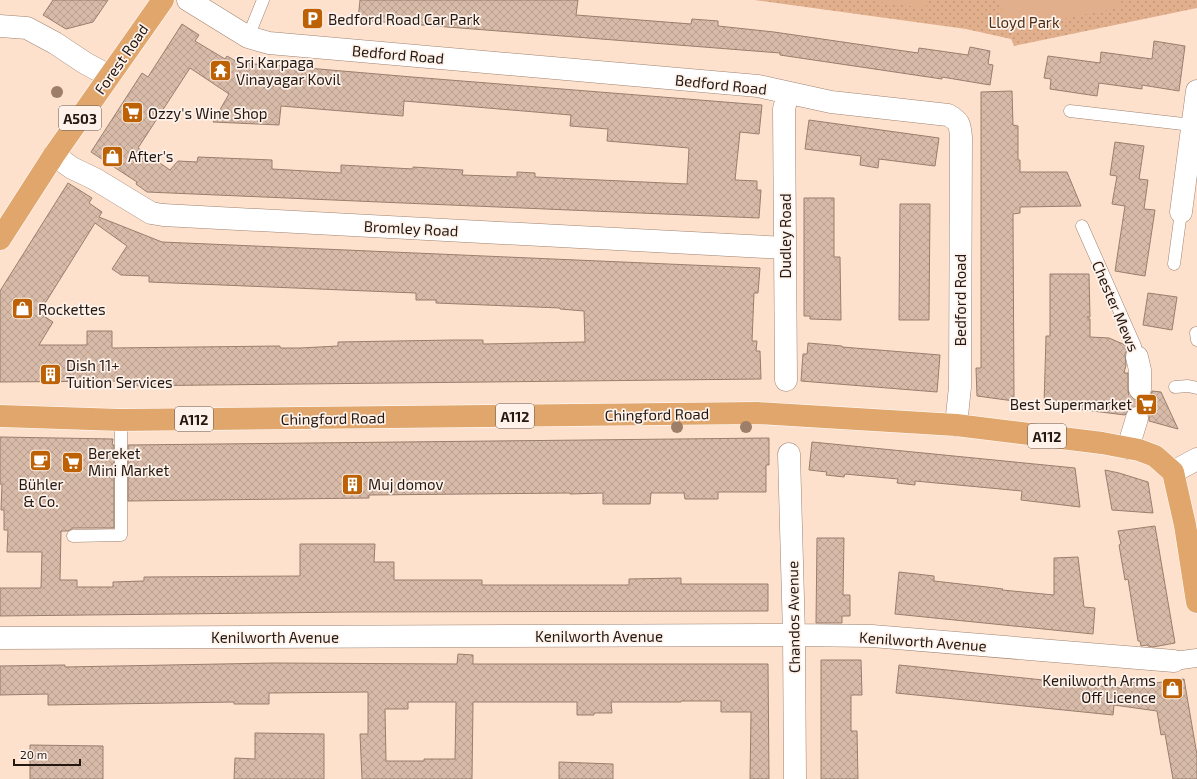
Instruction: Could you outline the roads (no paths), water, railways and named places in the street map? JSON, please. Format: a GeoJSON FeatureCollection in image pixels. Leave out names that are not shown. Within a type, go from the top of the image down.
{"type":"FeatureCollection","features":[{"type":"Feature","properties":{"kind":"main road","name":"Forest Road"},"geometry":{"type":"LineString","coordinates":[[0,239],[61,160],[109,76],[163,0]]}},
{"type":"Feature","properties":{"kind":"main road","name":"Chingford Road"},"geometry":{"type":"LineString","coordinates":[[0,416],[121,420],[757,413],[956,425],[1094,442],[1139,450],[1155,456],[1173,472]]}},
{"type":"Feature","properties":{"kind":"main road"},"geometry":{"type":"LineString","coordinates":[[1173,472],[1185,525],[1197,602]]}},
{"type":"Feature","properties":{"kind":"street","name":"Bedford Road"},"geometry":{"type":"LineString","coordinates":[[188,0],[248,37],[269,43],[758,86],[831,102],[948,115],[956,119],[960,125],[960,380],[956,425]]}},
{"type":"Feature","properties":{"kind":"street"},"geometry":{"type":"LineString","coordinates":[[0,26],[27,28],[109,76]]}},
{"type":"Feature","properties":{"kind":"street"},"geometry":{"type":"LineString","coordinates":[[1181,212],[1192,174],[1192,125],[1197,90]]}},
{"type":"Feature","properties":{"kind":"street","name":"Dudley Road"},"geometry":{"type":"LineString","coordinates":[[786,380],[784,109],[788,93]]}},
{"type":"Feature","properties":{"kind":"street","name":"Bromley Road"},"geometry":{"type":"LineString","coordinates":[[61,160],[151,213],[163,215],[785,248]]}},
{"type":"Feature","properties":{"kind":"street","name":"Chester Mews"},"geometry":{"type":"LineString","coordinates":[[1137,357],[1140,370],[1140,389]]}},
{"type":"Feature","properties":{"kind":"street"},"geometry":{"type":"LineString","coordinates":[[1128,448],[1137,418]]}},
{"type":"Feature","properties":{"kind":"street","name":"Chandos Avenue"},"geometry":{"type":"LineString","coordinates":[[789,454],[794,636],[795,779]]}},
{"type":"Feature","properties":{"kind":"street"},"geometry":{"type":"LineString","coordinates":[[1173,472],[1197,459]]}},
{"type":"Feature","properties":{"kind":"street","name":"Kenilworth Avenue"},"geometry":{"type":"LineString","coordinates":[[0,638],[872,636],[1174,661],[1197,658]]}},
{"type":"Feature","properties":{"kind":"lane"},"geometry":{"type":"LineString","coordinates":[[248,37],[263,0]]}},
{"type":"Feature","properties":{"kind":"lane"},"geometry":{"type":"LineString","coordinates":[[1070,111],[1192,125]]}},
{"type":"Feature","properties":{"kind":"lane"},"geometry":{"type":"LineString","coordinates":[[1174,264],[1181,212]]}},
{"type":"Feature","properties":{"kind":"lane","name":"Chester Mews"},"geometry":{"type":"LineString","coordinates":[[1082,226],[1135,346],[1137,357]]}},
{"type":"Feature","properties":{"kind":"lane"},"geometry":{"type":"LineString","coordinates":[[1174,387],[1188,386],[1197,388]]}},
{"type":"Feature","properties":{"kind":"lane"},"geometry":{"type":"LineString","coordinates":[[73,536],[121,535],[121,420]]}},
{"type":"Feature","properties":{"kind":"tunnel"},"geometry":{"type":"LineString","coordinates":[[1137,418],[1140,389]]}},
{"type":"Feature","properties":{"kind":"place","name":"Bedford Road Car Park"},"geometry":{"type":"Point","coordinates":[312,19]}},
{"type":"Feature","properties":{"kind":"place","name":"Sri Karpaga Vinayagar Kovil"},"geometry":{"type":"Point","coordinates":[220,71]}},
{"type":"Feature","properties":{"kind":"place","name":"Ozzy's Wine Shop"},"geometry":{"type":"Point","coordinates":[132,113]}},
{"type":"Feature","properties":{"kind":"place","name":"After's"},"geometry":{"type":"Point","coordinates":[112,156]}},
{"type":"Feature","properties":{"kind":"place","name":"Rockettes"},"geometry":{"type":"Point","coordinates":[23,309]}},
{"type":"Feature","properties":{"kind":"place","name":"Dish 11+ Tuition Services"},"geometry":{"type":"Point","coordinates":[51,374]}},
{"type":"Feature","properties":{"kind":"place","name":"Best Supermarket"},"geometry":{"type":"Point","coordinates":[1147,404]}},
{"type":"Feature","properties":{"kind":"place","name":"Bühler & Co."},"geometry":{"type":"Point","coordinates":[41,461]}},
{"type":"Feature","properties":{"kind":"place","name":"Bereket Mini Market"},"geometry":{"type":"Point","coordinates":[73,462]}},
{"type":"Feature","properties":{"kind":"place","name":"Muj domov"},"geometry":{"type":"Point","coordinates":[352,484]}},
{"type":"Feature","properties":{"kind":"place","name":"Kenilworth Arms Off Licence"},"geometry":{"type":"Point","coordinates":[1172,689]}},
{"type":"Feature","properties":{"kind":"park label","name":"Lloyd Park"},"geometry":{"type":"Point","coordinates":[1024,22]}}]}
